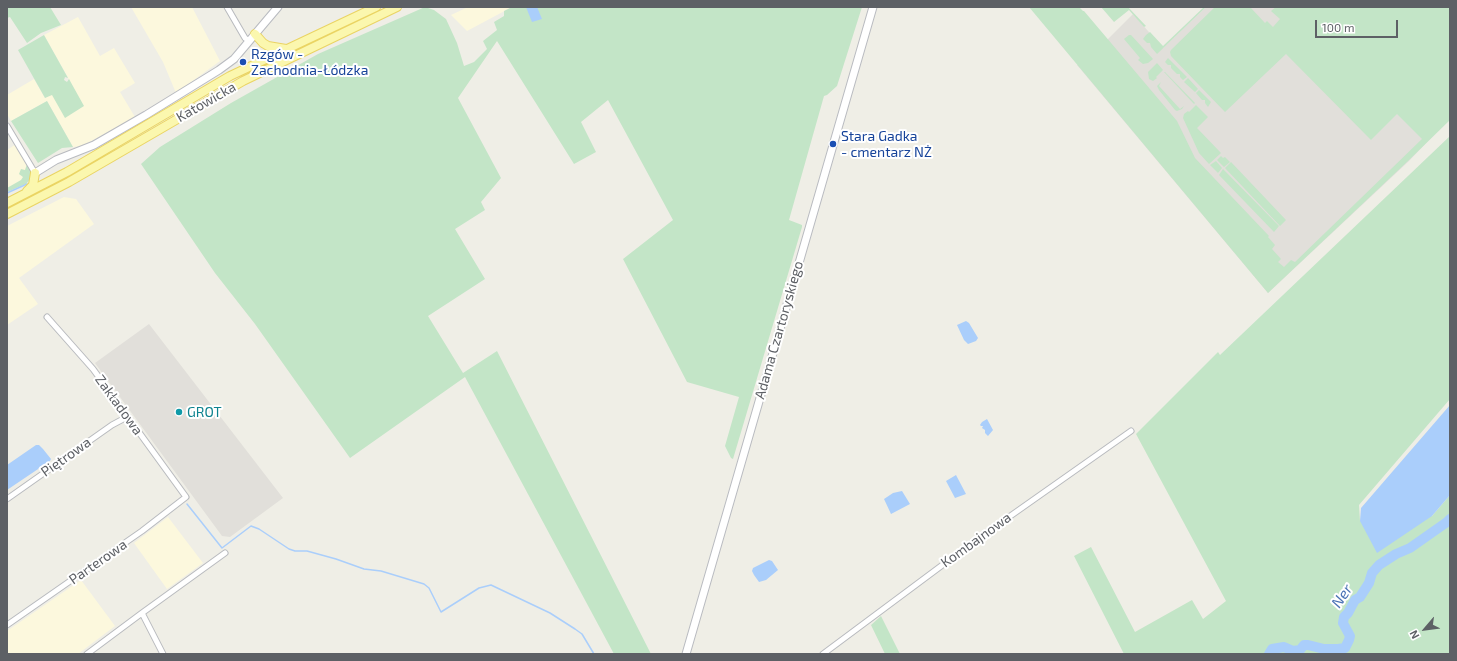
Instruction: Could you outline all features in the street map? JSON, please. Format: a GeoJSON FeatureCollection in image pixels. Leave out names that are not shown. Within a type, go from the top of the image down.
{"type":"FeatureCollection","features":[{"type":"Feature","properties":{"kind":"main road","name":"Katowicka"},"geometry":{"type":"LineString","coordinates":[[7,203],[38,188],[230,76],[376,7]]}},
{"type":"Feature","properties":{"kind":"main road","name":"Katowicka"},"geometry":{"type":"LineString","coordinates":[[7,214],[42,196],[243,81],[397,7]]}},
{"type":"Feature","properties":{"kind":"main road"},"geometry":{"type":"LineString","coordinates":[[255,34],[268,46],[287,49]]}},
{"type":"Feature","properties":{"kind":"main road"},"geometry":{"type":"LineString","coordinates":[[21,196],[33,185],[35,173]]}},
{"type":"Feature","properties":{"kind":"street"},"geometry":{"type":"LineString","coordinates":[[227,7],[245,38],[249,41]]}},
{"type":"Feature","properties":{"kind":"street"},"geometry":{"type":"LineString","coordinates":[[7,126],[35,173],[56,160],[94,145],[186,91],[226,65],[278,7]]}},
{"type":"Feature","properties":{"kind":"street","name":"Adama Czartoryskiego"},"geometry":{"type":"LineString","coordinates":[[686,654],[873,7]]}},
{"type":"Feature","properties":{"kind":"street","name":"Zakładowa"},"geometry":{"type":"LineString","coordinates":[[47,317],[93,369],[186,497]]}},
{"type":"Feature","properties":{"kind":"street","name":"Piętrowa"},"geometry":{"type":"LineString","coordinates":[[7,500],[106,429],[127,417]]}},
{"type":"Feature","properties":{"kind":"street","name":"Kombajnowa"},"geometry":{"type":"LineString","coordinates":[[823,654],[972,542],[1131,431]]}},
{"type":"Feature","properties":{"kind":"street","name":"Parterowa"},"geometry":{"type":"LineString","coordinates":[[7,625],[142,531],[186,497]]}},
{"type":"Feature","properties":{"kind":"street"},"geometry":{"type":"LineString","coordinates":[[87,654],[225,553]]}},
{"type":"Feature","properties":{"kind":"street"},"geometry":{"type":"LineString","coordinates":[[142,613],[163,654]]}},
{"type":"Feature","properties":{"kind":"shaded area"},"geometry":{"type":"Polygon","coordinates":[[[131,7],[192,7],[220,61],[176,93],[163,62],[131,7]]]}},
{"type":"Feature","properties":{"kind":"shaded area"},"geometry":{"type":"Polygon","coordinates":[[[468,7],[512,7],[467,31],[451,15],[468,7]]]}},
{"type":"Feature","properties":{"kind":"shaded area"},"geometry":{"type":"Polygon","coordinates":[[[1206,7],[1450,7],[1450,118],[1409,161],[1268,293],[1077,65],[1108,39],[1133,14],[1163,48],[1206,7]]]}},
{"type":"Feature","properties":{"kind":"shaded area"},"geometry":{"type":"Polygon","coordinates":[[[78,17],[100,56],[114,48],[135,83],[120,92],[135,117],[82,146],[73,147],[47,101],[11,121],[7,114],[7,95],[34,79],[45,98],[71,83],[44,35],[78,17]]]}},
{"type":"Feature","properties":{"kind":"shaded area"},"geometry":{"type":"Polygon","coordinates":[[[16,144],[32,170],[21,181],[7,189],[7,150],[16,144]]]}},
{"type":"Feature","properties":{"kind":"shaded area"},"geometry":{"type":"Polygon","coordinates":[[[64,197],[76,199],[94,224],[19,278],[38,304],[7,325],[7,226],[64,197]]]}},
{"type":"Feature","properties":{"kind":"shaded area"},"geometry":{"type":"Polygon","coordinates":[[[149,324],[283,498],[230,537],[222,536],[95,363],[149,324]]]}},
{"type":"Feature","properties":{"kind":"shaded area"},"geometry":{"type":"Polygon","coordinates":[[[168,517],[203,563],[167,589],[134,543],[168,517]]]}},
{"type":"Feature","properties":{"kind":"shaded area"},"geometry":{"type":"Polygon","coordinates":[[[81,580],[115,626],[78,654],[7,654],[7,631],[81,580]]]}},
{"type":"Feature","properties":{"kind":"green space"},"geometry":{"type":"Polygon","coordinates":[[[7,7],[50,7],[61,25],[41,33],[27,43],[10,17],[7,18],[7,7]]]}},
{"type":"Feature","properties":{"kind":"green space"},"geometry":{"type":"Polygon","coordinates":[[[425,7],[434,10],[446,19],[457,43],[464,66],[474,62],[487,49],[483,41],[497,30],[494,22],[504,16],[504,11],[512,7],[862,7],[837,86],[824,96],[789,220],[802,225],[802,227],[733,459],[725,446],[739,397],[687,382],[623,259],[673,220],[608,100],[581,122],[596,152],[574,164],[497,41],[458,98],[501,178],[481,202],[485,210],[455,229],[485,279],[428,316],[463,373],[497,351],[651,654],[614,654],[465,377],[350,458],[255,324],[215,273],[141,164],[160,147],[231,103],[318,54],[425,7]]]}},
{"type":"Feature","properties":{"kind":"green space"},"geometry":{"type":"Polygon","coordinates":[[[1029,7],[1079,7],[1084,11],[1177,121],[1195,158],[1269,236],[1268,237],[1275,245],[1272,249],[1281,259],[1278,262],[1284,267],[1291,260],[1295,262],[1422,139],[1397,114],[1371,140],[1286,54],[1225,112],[1171,56],[1170,52],[1215,7],[1250,7],[1265,23],[1267,21],[1273,27],[1280,19],[1271,11],[1276,7],[1450,7],[1450,120],[1268,293],[1029,7]]]}},
{"type":"Feature","properties":{"kind":"green space"},"geometry":{"type":"Polygon","coordinates":[[[1101,7],[1128,7],[1146,26],[1144,27],[1129,10],[1114,22],[1101,7]]]}},
{"type":"Feature","properties":{"kind":"green space"},"geometry":{"type":"Polygon","coordinates":[[[1204,7],[1206,7],[1157,54],[1151,47],[1150,43],[1147,43],[1143,39],[1150,32],[1163,46],[1204,7]]]}},
{"type":"Feature","properties":{"kind":"green space"},"geometry":{"type":"Polygon","coordinates":[[[44,35],[68,78],[65,77],[64,80],[67,82],[69,79],[84,106],[65,118],[52,95],[45,98],[18,50],[44,35]]]}},
{"type":"Feature","properties":{"kind":"green space"},"geometry":{"type":"Polygon","coordinates":[[[1131,35],[1153,59],[1148,63],[1143,64],[1138,60],[1140,58],[1124,39],[1131,35]]]}},
{"type":"Feature","properties":{"kind":"green space"},"geometry":{"type":"Polygon","coordinates":[[[1168,58],[1187,77],[1183,80],[1180,77],[1180,74],[1177,74],[1171,68],[1171,65],[1168,65],[1165,62],[1168,58]]]}},
{"type":"Feature","properties":{"kind":"green space"},"geometry":{"type":"Polygon","coordinates":[[[1157,63],[1163,70],[1153,81],[1149,79],[1148,72],[1157,63]]]}},
{"type":"Feature","properties":{"kind":"green space"},"geometry":{"type":"Polygon","coordinates":[[[1164,72],[1195,103],[1194,104],[1164,72]]]}},
{"type":"Feature","properties":{"kind":"green space"},"geometry":{"type":"Polygon","coordinates":[[[1188,78],[1198,89],[1195,92],[1184,82],[1188,78]]]}},
{"type":"Feature","properties":{"kind":"green space"},"geometry":{"type":"Polygon","coordinates":[[[1161,82],[1159,86],[1180,109],[1184,106],[1182,109],[1177,111],[1175,110],[1159,90],[1157,86],[1161,82]]]}},
{"type":"Feature","properties":{"kind":"green space"},"geometry":{"type":"Polygon","coordinates":[[[1199,90],[1211,102],[1208,107],[1205,100],[1202,100],[1196,93],[1199,90]]]}},
{"type":"Feature","properties":{"kind":"green space"},"geometry":{"type":"Polygon","coordinates":[[[47,101],[73,147],[62,148],[38,163],[11,121],[47,101]]]}},
{"type":"Feature","properties":{"kind":"green space"},"geometry":{"type":"Polygon","coordinates":[[[1196,105],[1208,117],[1197,128],[1221,153],[1209,164],[1199,153],[1183,118],[1184,114],[1188,111],[1189,112],[1196,105]]]}},
{"type":"Feature","properties":{"kind":"green space"},"geometry":{"type":"Polygon","coordinates":[[[1450,136],[1450,399],[1359,505],[1360,521],[1432,516],[1450,495],[1450,654],[1124,654],[1074,556],[1091,547],[1135,632],[1192,600],[1203,619],[1226,601],[1136,434],[1218,352],[1220,355],[1450,136]]]}},
{"type":"Feature","properties":{"kind":"green space"},"geometry":{"type":"Polygon","coordinates":[[[1221,156],[1223,158],[1225,157],[1230,162],[1224,167],[1217,160],[1221,156]]]}},
{"type":"Feature","properties":{"kind":"green space"},"geometry":{"type":"Polygon","coordinates":[[[1216,161],[1222,168],[1218,173],[1210,165],[1216,161]]]}},
{"type":"Feature","properties":{"kind":"green space"},"geometry":{"type":"Polygon","coordinates":[[[1231,162],[1286,220],[1280,226],[1225,168],[1231,162]]]}},
{"type":"Feature","properties":{"kind":"green space"},"geometry":{"type":"Polygon","coordinates":[[[27,164],[33,176],[26,184],[7,192],[7,188],[21,180],[23,177],[19,174],[21,169],[25,170],[27,164]]]}},
{"type":"Feature","properties":{"kind":"green space"},"geometry":{"type":"Polygon","coordinates":[[[1223,169],[1279,226],[1274,232],[1219,175],[1223,169]]]}},
{"type":"Feature","properties":{"kind":"green space"},"geometry":{"type":"Polygon","coordinates":[[[881,616],[900,654],[885,654],[871,625],[881,616]]]}},
{"type":"Feature","properties":{"kind":"water"},"geometry":{"type":"Polygon","coordinates":[[[526,7],[537,7],[542,19],[532,22],[526,7]]]}},
{"type":"Feature","properties":{"kind":"water"},"geometry":{"type":"Polygon","coordinates":[[[966,321],[969,323],[978,338],[976,341],[968,344],[964,340],[957,325],[966,321]]]}},
{"type":"Feature","properties":{"kind":"water"},"geometry":{"type":"Polygon","coordinates":[[[1450,405],[1450,495],[1432,516],[1377,553],[1360,521],[1361,508],[1450,405]]]}},
{"type":"Feature","properties":{"kind":"water"},"geometry":{"type":"Polygon","coordinates":[[[987,419],[993,430],[988,436],[982,428],[983,426],[980,425],[987,419]]]}},
{"type":"Feature","properties":{"kind":"water"},"geometry":{"type":"Polygon","coordinates":[[[36,445],[39,445],[43,449],[51,459],[50,461],[7,490],[7,465],[36,445]]]}},
{"type":"Feature","properties":{"kind":"water"},"geometry":{"type":"Polygon","coordinates":[[[956,475],[966,494],[955,498],[946,481],[956,475]]]}},
{"type":"Feature","properties":{"kind":"water"},"geometry":{"type":"Polygon","coordinates":[[[902,491],[910,504],[891,514],[884,499],[893,493],[902,491]]]}},
{"type":"Feature","properties":{"kind":"water"},"geometry":{"type":"Polygon","coordinates":[[[769,560],[772,561],[778,570],[766,580],[759,582],[752,571],[753,568],[769,560]]]}},
{"type":"Feature","properties":{"kind":"waterway"},"geometry":{"type":"LineString","coordinates":[[7,193],[27,184]]}},
{"type":"Feature","properties":{"kind":"waterway"},"geometry":{"type":"LineString","coordinates":[[187,504],[222,548],[251,526],[259,529],[289,549],[295,551],[307,551],[364,569],[381,571],[424,584],[429,588],[441,612],[479,588],[491,585],[550,613],[575,629],[582,634],[594,654]]}},
{"type":"Feature","properties":{"kind":"waterway","name":"Ner"},"geometry":{"type":"LineString","coordinates":[[1269,654],[1272,649],[1284,647],[1293,651],[1300,650],[1304,645],[1324,649],[1345,648],[1350,636],[1343,623],[1344,617],[1355,600],[1360,597],[1369,583],[1372,573],[1379,565],[1396,554],[1410,548],[1450,519]]}},
{"type":"Feature","properties":{"kind":"place","name":"Rzgów - Zachodnia-Łódzka"},"geometry":{"type":"Point","coordinates":[243,62]}},
{"type":"Feature","properties":{"kind":"place","name":"Stara Gadka - cmentarz NŻ"},"geometry":{"type":"Point","coordinates":[833,144]}},
{"type":"Feature","properties":{"kind":"place","name":"GROT"},"geometry":{"type":"Point","coordinates":[179,412]}}]}
